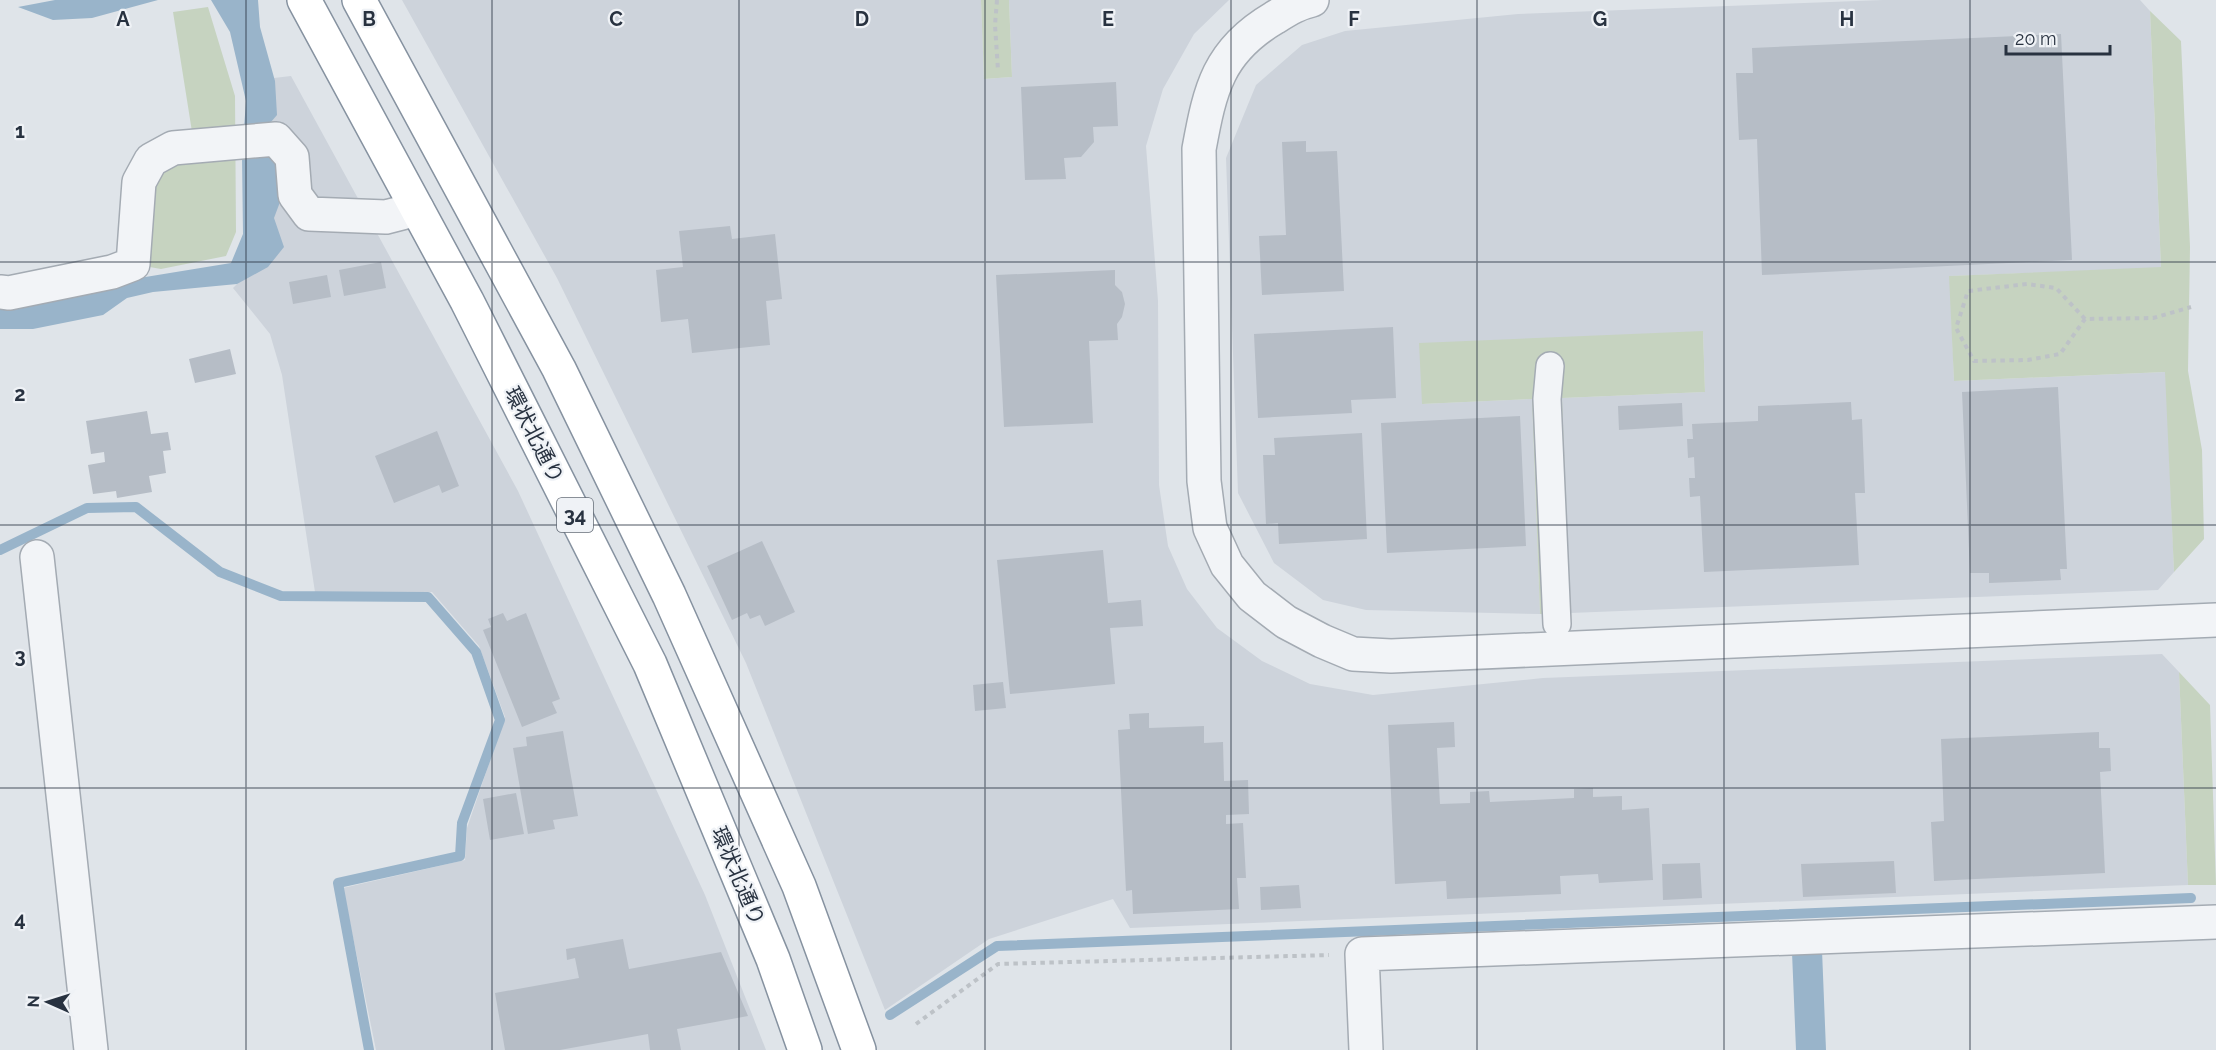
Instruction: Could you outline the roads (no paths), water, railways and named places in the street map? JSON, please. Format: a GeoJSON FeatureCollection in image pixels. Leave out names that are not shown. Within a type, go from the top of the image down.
{"type":"FeatureCollection","features":[{"type":"Feature","properties":{"kind":"highway","name":"環状北通り"},"geometry":{"type":"LineString","coordinates":[[304,0],[467,301],[650,664],[773,958],[805,1050]]}},
{"type":"Feature","properties":{"kind":"highway","name":"34"},"geometry":{"type":"LineString","coordinates":[[359,0],[559,369],[669,595],[799,886],[859,1050]]}},
{"type":"Feature","properties":{"kind":"street"},"geometry":{"type":"LineString","coordinates":[[1312,0],[1299,3],[1260,26],[1226,58],[1208,101],[1199,149],[1204,481],[1210,528],[1227,565],[1252,596],[1286,621],[1322,641],[1353,654],[1391,656],[2216,620]]}},
{"type":"Feature","properties":{"kind":"street"},"geometry":{"type":"LineString","coordinates":[[0,292],[9,293],[112,272],[133,264],[139,182],[151,160],[173,148],[276,139],[292,157],[295,195],[309,214],[386,217],[417,209]]}},
{"type":"Feature","properties":{"kind":"street"},"geometry":{"type":"LineString","coordinates":[[1550,366],[1547,399],[1557,624]]}},
{"type":"Feature","properties":{"kind":"street"},"geometry":{"type":"LineString","coordinates":[[37,556],[91,1050]]}},
{"type":"Feature","properties":{"kind":"street"},"geometry":{"type":"LineString","coordinates":[[1366,1050],[1362,954],[2216,922]]}},
{"type":"Feature","properties":{"kind":"water"},"geometry":{"type":"Polygon","coordinates":[[[55,0],[158,0],[92,18],[53,20],[18,7],[55,0]]]}},
{"type":"Feature","properties":{"kind":"water"},"geometry":{"type":"Polygon","coordinates":[[[211,0],[258,0],[260,27],[275,81],[277,115],[264,130],[277,157],[280,202],[274,218],[284,247],[268,267],[237,284],[153,292],[127,298],[103,315],[33,329],[0,329],[0,308],[121,281],[231,263],[243,234],[242,156],[246,101],[230,32],[211,0]]]}},
{"type":"Feature","properties":{"kind":"water"},"geometry":{"type":"Polygon","coordinates":[[[1822,950],[1826,1050],[1796,1050],[1792,952],[1822,950]]]}},
{"type":"Feature","properties":{"kind":"waterway"},"geometry":{"type":"LineString","coordinates":[[0,550],[87,508],[136,507],[220,572],[281,596],[428,597],[476,652],[500,720],[462,823],[460,856],[338,883],[369,1050]]}},
{"type":"Feature","properties":{"kind":"waterway"},"geometry":{"type":"LineString","coordinates":[[890,1015],[997,946],[2191,898]]}}]}
